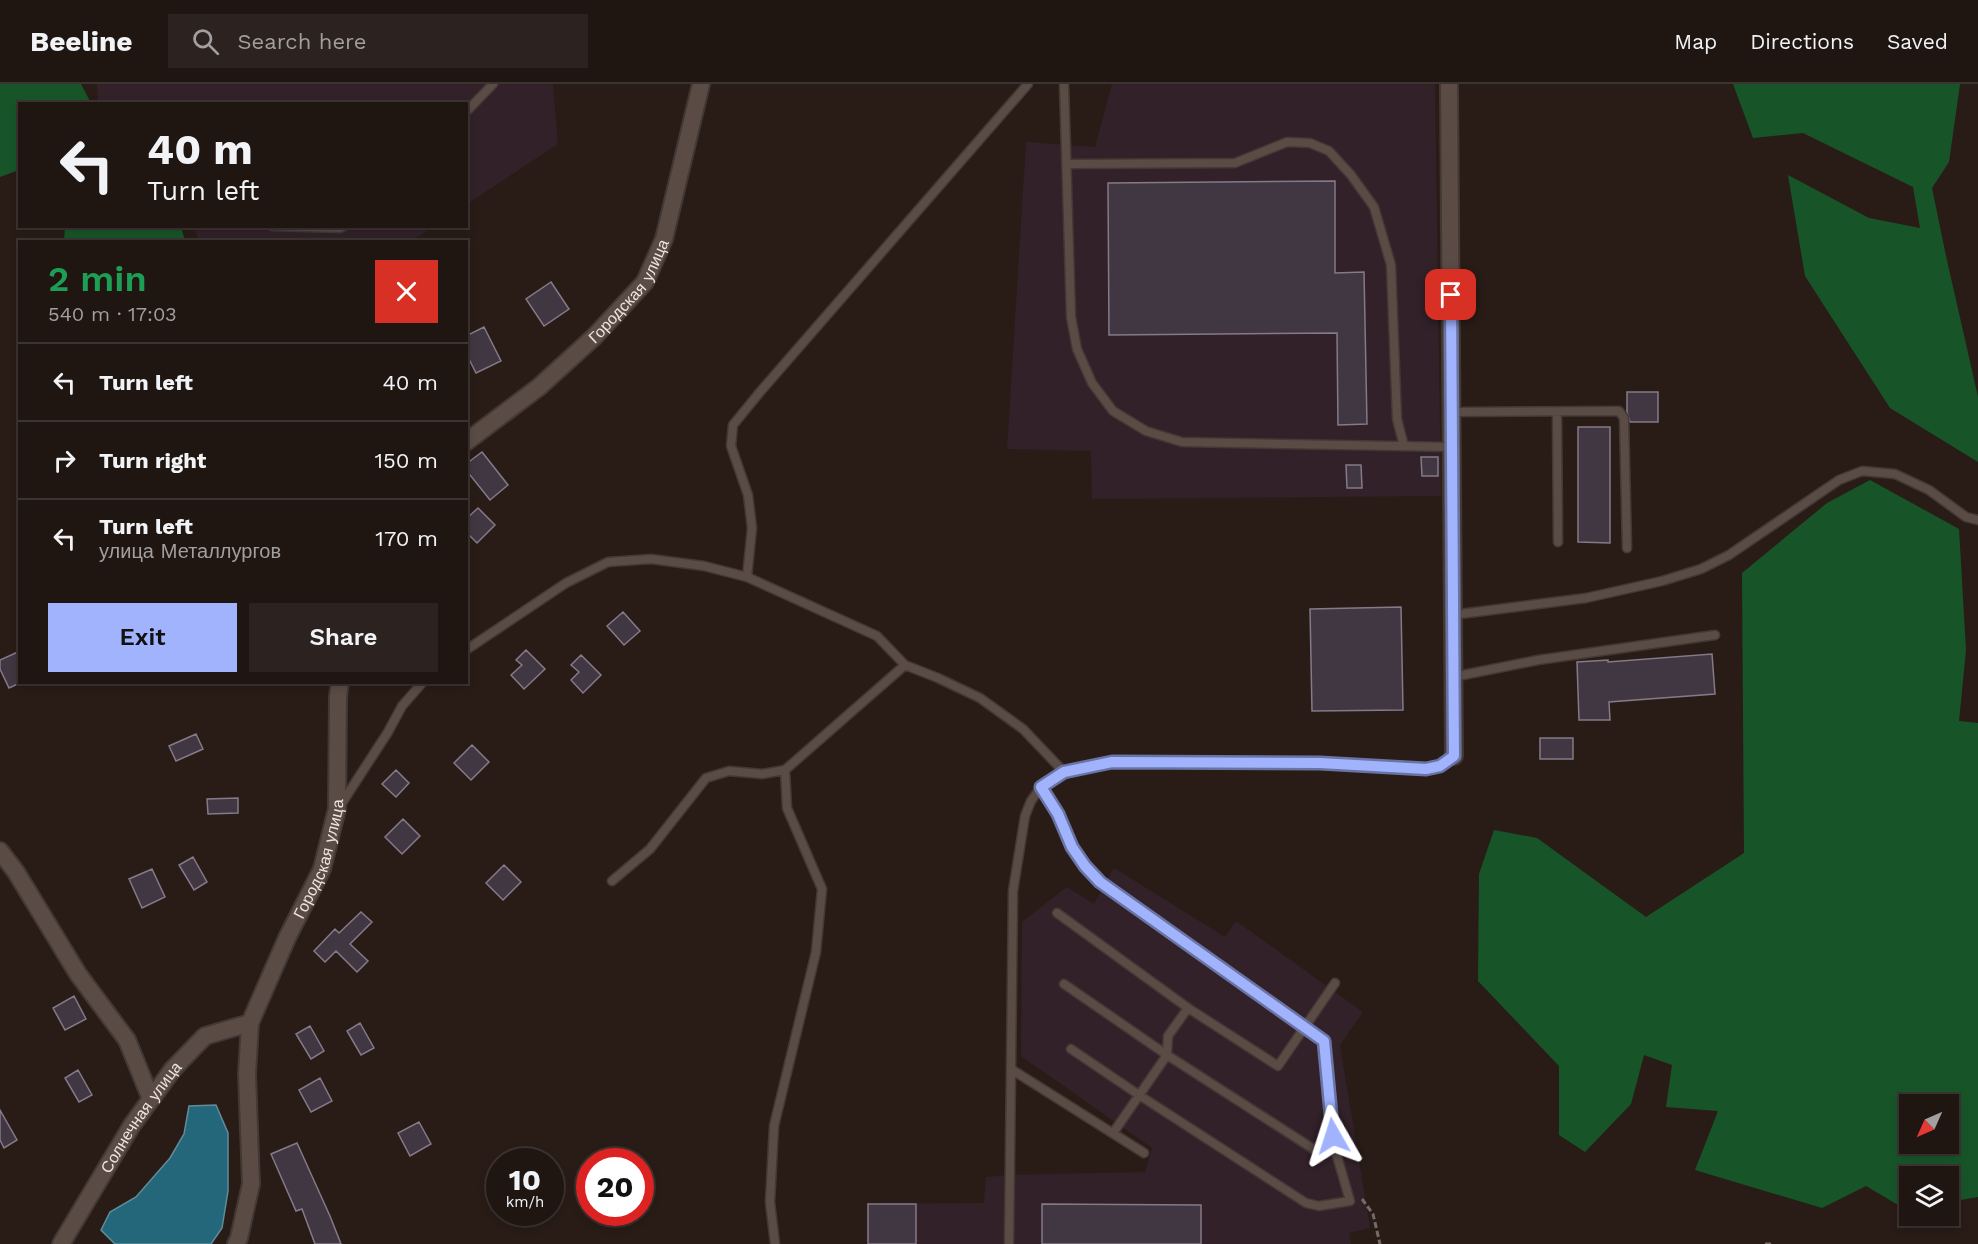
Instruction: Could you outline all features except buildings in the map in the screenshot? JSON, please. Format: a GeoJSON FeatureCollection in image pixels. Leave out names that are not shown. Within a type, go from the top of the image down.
{"type":"FeatureCollection","features":[{"type":"Feature","properties":{"kind":"street","name":"Городская улица"},"geometry":{"type":"LineString","coordinates":[[468,440],[539,387],[594,337],[645,282],[664,239],[701,84]]}},
{"type":"Feature","properties":{"kind":"street"},"geometry":{"type":"LineString","coordinates":[[1449,84],[1454,756]]}},
{"type":"Feature","properties":{"kind":"street","name":"Городская улица"},"geometry":{"type":"LineString","coordinates":[[250,1023],[287,938],[322,868],[337,809],[340,684]]}},
{"type":"Feature","properties":{"kind":"street"},"geometry":{"type":"LineString","coordinates":[[0,851],[16,872],[78,974],[127,1040],[152,1099]]}},
{"type":"Feature","properties":{"kind":"street"},"geometry":{"type":"LineString","coordinates":[[236,1244],[251,1184],[247,1074],[250,1023]]}},
{"type":"Feature","properties":{"kind":"street","name":"Солнечная улица"},"geometry":{"type":"LineString","coordinates":[[62,1244],[132,1125],[173,1069],[205,1036],[250,1023]]}},
{"type":"Feature","properties":{"kind":"lane"},"geometry":{"type":"LineString","coordinates":[[468,110],[493,84]]}},
{"type":"Feature","properties":{"kind":"lane"},"geometry":{"type":"LineString","coordinates":[[747,577],[752,528],[748,495],[731,446],[734,425],[760,392],[1028,84]]}},
{"type":"Feature","properties":{"kind":"lane"},"geometry":{"type":"LineString","coordinates":[[1064,84],[1071,317],[1077,349],[1092,383],[1113,411],[1146,431],[1182,442],[1452,447]]}},
{"type":"Feature","properties":{"kind":"lane"},"geometry":{"type":"LineString","coordinates":[[1067,164],[1235,163],[1287,142],[1310,143],[1329,151],[1351,175],[1374,207],[1391,265],[1397,419],[1404,446]]}},
{"type":"Feature","properties":{"kind":"lane"},"geometry":{"type":"LineString","coordinates":[[1452,412],[1619,411],[1622,413],[1624,418],[1627,548]]}},
{"type":"Feature","properties":{"kind":"lane"},"geometry":{"type":"LineString","coordinates":[[1557,412],[1558,542]]}},
{"type":"Feature","properties":{"kind":"lane"},"geometry":{"type":"LineString","coordinates":[[1452,615],[1587,598],[1662,581],[1701,568],[1729,555],[1839,480],[1862,471],[1895,474],[1929,490],[1966,517],[1978,520]]}},
{"type":"Feature","properties":{"kind":"lane"},"geometry":{"type":"LineString","coordinates":[[468,649],[566,583],[608,562],[651,559],[704,566],[747,577],[877,636],[905,666],[938,678],[980,698],[1023,729],[1064,772]]}},
{"type":"Feature","properties":{"kind":"lane"},"geometry":{"type":"LineString","coordinates":[[1453,677],[1538,660],[1715,635]]}},
{"type":"Feature","properties":{"kind":"lane"},"geometry":{"type":"LineString","coordinates":[[612,881],[650,849],[706,778],[729,771],[762,774],[785,770],[905,666]]}},
{"type":"Feature","properties":{"kind":"lane"},"geometry":{"type":"LineString","coordinates":[[337,809],[388,732],[402,706],[421,684]]}},
{"type":"Feature","properties":{"kind":"lane"},"geometry":{"type":"LineString","coordinates":[[1009,1244],[1013,891],[1026,816],[1031,801],[1041,787],[1064,772],[1112,762],[1320,763],[1426,769],[1440,766],[1454,756]]}},
{"type":"Feature","properties":{"kind":"lane"},"geometry":{"type":"LineString","coordinates":[[775,1244],[770,1202],[774,1126],[816,952],[822,889],[787,808],[785,770]]}},
{"type":"Feature","properties":{"kind":"lane"},"geometry":{"type":"LineString","coordinates":[[1041,787],[1058,814],[1072,847],[1100,882],[1324,1041],[1335,1149],[1350,1201],[1319,1206],[1306,1203],[1071,1049]]}},
{"type":"Feature","properties":{"kind":"lane"},"geometry":{"type":"LineString","coordinates":[[1057,913],[1188,1008],[1278,1066],[1335,983]]}},
{"type":"Feature","properties":{"kind":"lane"},"geometry":{"type":"LineString","coordinates":[[1064,984],[1167,1055],[1315,1150],[1335,1149]]}},
{"type":"Feature","properties":{"kind":"lane"},"geometry":{"type":"LineString","coordinates":[[1113,1133],[1167,1055],[1168,1036],[1188,1008]]}},
{"type":"Feature","properties":{"kind":"lane"},"geometry":{"type":"LineString","coordinates":[[1011,1069],[1144,1153]]}},
{"type":"Feature","properties":{"kind":"path"},"geometry":{"type":"LineString","coordinates":[[1350,1201],[1360,1198],[1373,1214],[1380,1244]]}},
{"type":"Feature","properties":{"kind":"path"},"geometry":{"type":"LineString","coordinates":[[1765,1244],[1773,1244]]}},
{"type":"Feature","properties":{"kind":"shaded area"},"geometry":{"type":"Polygon","coordinates":[[[97,84],[553,84],[558,144],[468,203],[468,102],[98,102],[97,84]]]}},
{"type":"Feature","properties":{"kind":"shaded area"},"geometry":{"type":"Polygon","coordinates":[[[1112,84],[1435,84],[1441,496],[1092,499],[1091,451],[1007,449],[1026,142],[1095,147],[1112,84]]]}},
{"type":"Feature","properties":{"kind":"shaded area"},"geometry":{"type":"Polygon","coordinates":[[[194,228],[431,228],[413,240],[199,240],[194,228]]]}},
{"type":"Feature","properties":{"kind":"shaded area"},"geometry":{"type":"Polygon","coordinates":[[[1114,868],[1225,937],[1236,921],[1363,1012],[1340,1045],[1370,1228],[1349,1233],[1351,1244],[868,1244],[868,1204],[984,1203],[986,1177],[1145,1172],[1152,1148],[1021,1056],[1022,922],[1067,887],[1094,904],[1114,868]]]}},
{"type":"Feature","properties":{"kind":"green space"},"geometry":{"type":"Polygon","coordinates":[[[0,84],[81,84],[90,102],[18,102],[18,170],[0,177],[0,84]]]}},
{"type":"Feature","properties":{"kind":"green space"},"geometry":{"type":"Polygon","coordinates":[[[1733,84],[1960,84],[1949,162],[1932,188],[1978,397],[1978,462],[1890,408],[1805,276],[1788,175],[1869,218],[1920,228],[1913,187],[1803,133],[1753,138],[1733,84]]]}},
{"type":"Feature","properties":{"kind":"green space"},"geometry":{"type":"Polygon","coordinates":[[[65,228],[181,228],[185,240],[64,240],[65,228]]]}},
{"type":"Feature","properties":{"kind":"green space"},"geometry":{"type":"Polygon","coordinates":[[[1870,480],[1959,529],[1966,650],[1959,721],[1978,723],[1978,1197],[1959,1200],[1959,1166],[1899,1166],[1899,1205],[1866,1186],[1822,1208],[1695,1170],[1718,1111],[1666,1107],[1672,1065],[1644,1055],[1631,1104],[1585,1152],[1559,1135],[1559,1066],[1478,981],[1479,874],[1494,830],[1537,838],[1646,917],[1744,853],[1742,573],[1827,503],[1870,480]]]}},
{"type":"Feature","properties":{"kind":"water"},"geometry":{"type":"Polygon","coordinates":[[[216,1105],[228,1133],[228,1191],[222,1228],[211,1244],[115,1244],[101,1230],[110,1212],[136,1197],[170,1158],[184,1134],[189,1106],[216,1105]]]}},
{"type":"Feature","properties":{"kind":"route"},"geometry":{"type":"LineString","coordinates":[[1333,1136],[1324,1041],[1100,882],[1072,847],[1058,814],[1041,787],[1064,772],[1112,762],[1320,763],[1426,769],[1440,766],[1454,756],[1451,295]]}}]}
